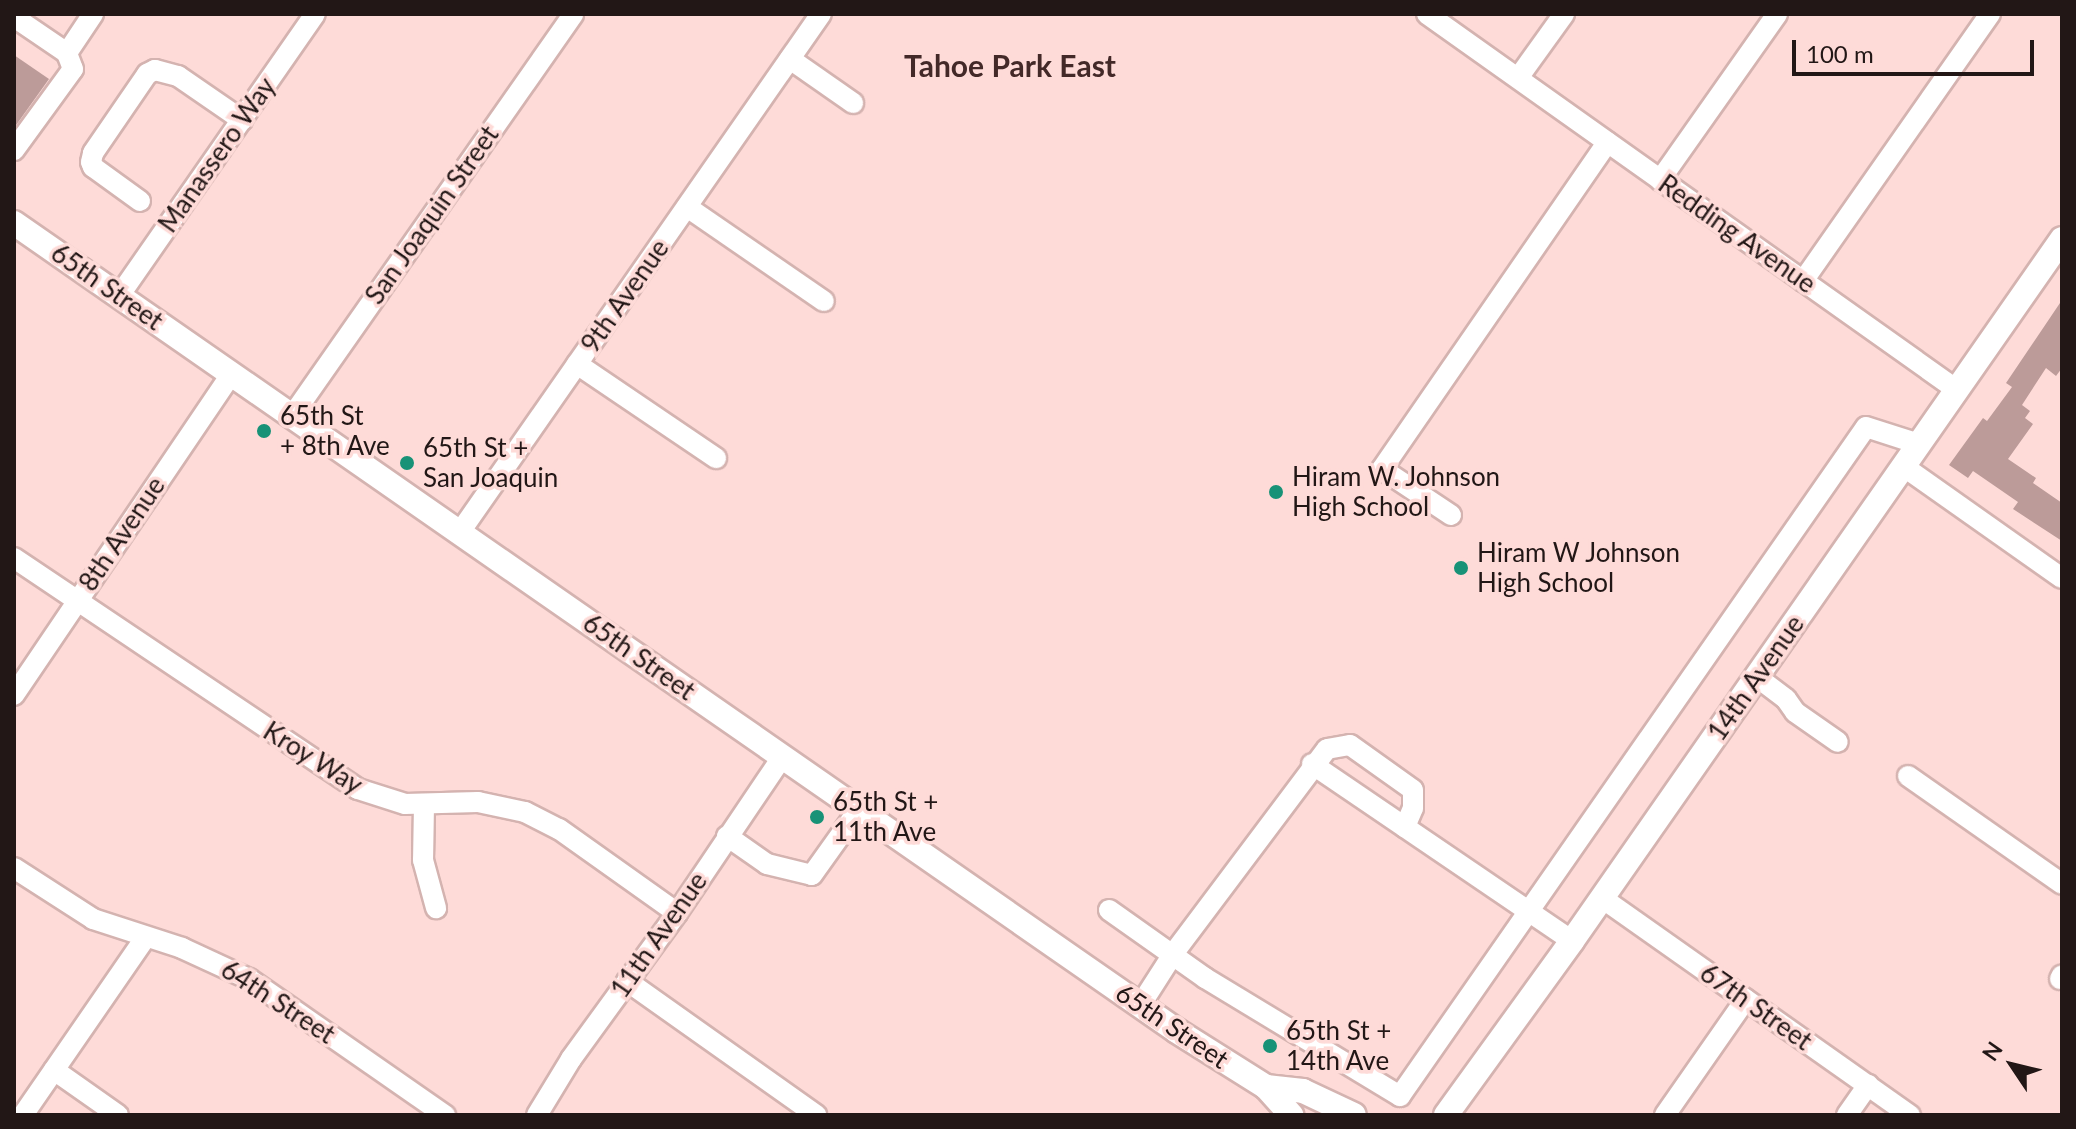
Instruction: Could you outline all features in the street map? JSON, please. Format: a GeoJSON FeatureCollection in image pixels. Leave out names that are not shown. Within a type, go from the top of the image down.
{"type":"FeatureCollection","features":[{"type":"Feature","properties":{"kind":"main road","name":"65th Street"},"geometry":{"type":"LineString","coordinates":[[14,223],[1199,1046],[1266,1087],[1291,1115]]}},
{"type":"Feature","properties":{"kind":"main road","name":"14th Avenue"},"geometry":{"type":"LineString","coordinates":[[1446,1115],[1572,941],[2061,242]]}},
{"type":"Feature","properties":{"kind":"main road","name":"65th Street"},"geometry":{"type":"LineString","coordinates":[[1266,1087],[1303,1091],[1354,1115]]}},
{"type":"Feature","properties":{"kind":"street"},"geometry":{"type":"LineString","coordinates":[[67,53],[93,14]]}},
{"type":"Feature","properties":{"kind":"street","name":"Manassero Way"},"geometry":{"type":"LineString","coordinates":[[119,296],[315,14]]}},
{"type":"Feature","properties":{"kind":"street","name":"San Joaquin Street"},"geometry":{"type":"LineString","coordinates":[[292,416],[573,14]]}},
{"type":"Feature","properties":{"kind":"street","name":"9th Avenue"},"geometry":{"type":"LineString","coordinates":[[460,532],[821,14]]}},
{"type":"Feature","properties":{"kind":"street","name":"Redding Avenue"},"geometry":{"type":"LineString","coordinates":[[1427,14],[1957,390]]}},
{"type":"Feature","properties":{"kind":"street"},"geometry":{"type":"LineString","coordinates":[[1518,78],[1564,14]]}},
{"type":"Feature","properties":{"kind":"street"},"geometry":{"type":"LineString","coordinates":[[1660,180],[1777,14]]}},
{"type":"Feature","properties":{"kind":"street"},"geometry":{"type":"LineString","coordinates":[[1803,281],[1990,14]]}},
{"type":"Feature","properties":{"kind":"street"},"geometry":{"type":"LineString","coordinates":[[14,17],[67,53],[73,69],[14,150]]}},
{"type":"Feature","properties":{"kind":"street"},"geometry":{"type":"LineString","coordinates":[[790,59],[853,103]]}},
{"type":"Feature","properties":{"kind":"street"},"geometry":{"type":"LineString","coordinates":[[140,201],[93,167],[93,153],[147,74],[155,70],[166,71],[195,86],[242,120]]}},
{"type":"Feature","properties":{"kind":"street"},"geometry":{"type":"LineString","coordinates":[[1451,515],[1382,469],[1608,142]]}},
{"type":"Feature","properties":{"kind":"street"},"geometry":{"type":"LineString","coordinates":[[687,207],[824,301]]}},
{"type":"Feature","properties":{"kind":"street"},"geometry":{"type":"LineString","coordinates":[[577,364],[716,458]]}},
{"type":"Feature","properties":{"kind":"street","name":"8th Avenue"},"geometry":{"type":"LineString","coordinates":[[14,695],[231,374]]}},
{"type":"Feature","properties":{"kind":"street"},"geometry":{"type":"LineString","coordinates":[[1109,910],[1205,978],[1400,1096],[1866,427],[1919,444]]}},
{"type":"Feature","properties":{"kind":"street"},"geometry":{"type":"LineString","coordinates":[[1903,466],[2062,578]]}},
{"type":"Feature","properties":{"kind":"street","name":"Kroy Way"},"geometry":{"type":"LineString","coordinates":[[14,558],[350,784],[383,799],[424,805],[478,802],[525,812],[559,829],[677,913]]}},
{"type":"Feature","properties":{"kind":"street"},"geometry":{"type":"LineString","coordinates":[[1757,677],[1786,699],[1795,712],[1838,742]]}},
{"type":"Feature","properties":{"kind":"street"},"geometry":{"type":"LineString","coordinates":[[1143,1001],[1173,954],[1312,764],[1327,749],[1350,745],[1413,790],[1413,808],[1405,827]]}},
{"type":"Feature","properties":{"kind":"street","name":"11th Avenue"},"geometry":{"type":"LineString","coordinates":[[537,1115],[571,1059],[677,913],[783,756]]}},
{"type":"Feature","properties":{"kind":"street"},"geometry":{"type":"LineString","coordinates":[[1312,764],[1572,941]]}},
{"type":"Feature","properties":{"kind":"street"},"geometry":{"type":"LineString","coordinates":[[1908,776],[2062,884]]}},
{"type":"Feature","properties":{"kind":"street"},"geometry":{"type":"LineString","coordinates":[[424,805],[423,860],[436,908]]}},
{"type":"Feature","properties":{"kind":"street"},"geometry":{"type":"LineString","coordinates":[[727,836],[767,864],[812,875],[859,809]]}},
{"type":"Feature","properties":{"kind":"street","name":"64th Street"},"geometry":{"type":"LineString","coordinates":[[14,868],[93,919],[182,948],[249,979],[445,1115]]}},
{"type":"Feature","properties":{"kind":"street","name":"67th Street"},"geometry":{"type":"LineString","coordinates":[[1602,898],[1910,1115]]}},
{"type":"Feature","properties":{"kind":"street"},"geometry":{"type":"LineString","coordinates":[[23,1115],[145,938]]}},
{"type":"Feature","properties":{"kind":"street"},"geometry":{"type":"LineString","coordinates":[[627,981],[816,1115]]}},
{"type":"Feature","properties":{"kind":"street"},"geometry":{"type":"LineString","coordinates":[[1665,1115],[1746,999]]}},
{"type":"Feature","properties":{"kind":"street"},"geometry":{"type":"LineString","coordinates":[[54,1070],[118,1115]]}},
{"type":"Feature","properties":{"kind":"street"},"geometry":{"type":"LineString","coordinates":[[1847,1115],[1868,1085]]}},
{"type":"Feature","properties":{"kind":"building"},"geometry":{"type":"Polygon","coordinates":[[[14,55],[49,79],[14,128],[14,55]]]}},
{"type":"Feature","properties":{"kind":"building"},"geometry":{"type":"Polygon","coordinates":[[[2062,300],[2062,368],[2056,376],[2046,368],[2022,405],[2030,411],[2025,418],[2033,424],[2008,459],[2036,478],[2033,483],[2062,503],[2062,541],[2013,509],[2018,502],[1973,471],[1968,478],[1949,465],[1983,418],[1987,421],[2012,387],[2006,383],[2062,300]]]}},
{"type":"Feature","properties":{"kind":"place","name":"65th St + 8th Ave"},"geometry":{"type":"Point","coordinates":[264,431]}},
{"type":"Feature","properties":{"kind":"place","name":"65th St + San Joaquin"},"geometry":{"type":"Point","coordinates":[407,463]}},
{"type":"Feature","properties":{"kind":"place","name":"Hiram W. Johnson High School"},"geometry":{"type":"Point","coordinates":[1276,492]}},
{"type":"Feature","properties":{"kind":"place","name":"Hiram W Johnson High School"},"geometry":{"type":"Point","coordinates":[1461,568]}},
{"type":"Feature","properties":{"kind":"place","name":"65th St + 11th Ave"},"geometry":{"type":"Point","coordinates":[817,817]}},
{"type":"Feature","properties":{"kind":"place","name":"65th St + 14th Ave"},"geometry":{"type":"Point","coordinates":[1270,1046]}},
{"type":"Feature","properties":{"kind":"district","name":"Tahoe Park East"},"geometry":{"type":"Point","coordinates":[1010,65]}}]}
